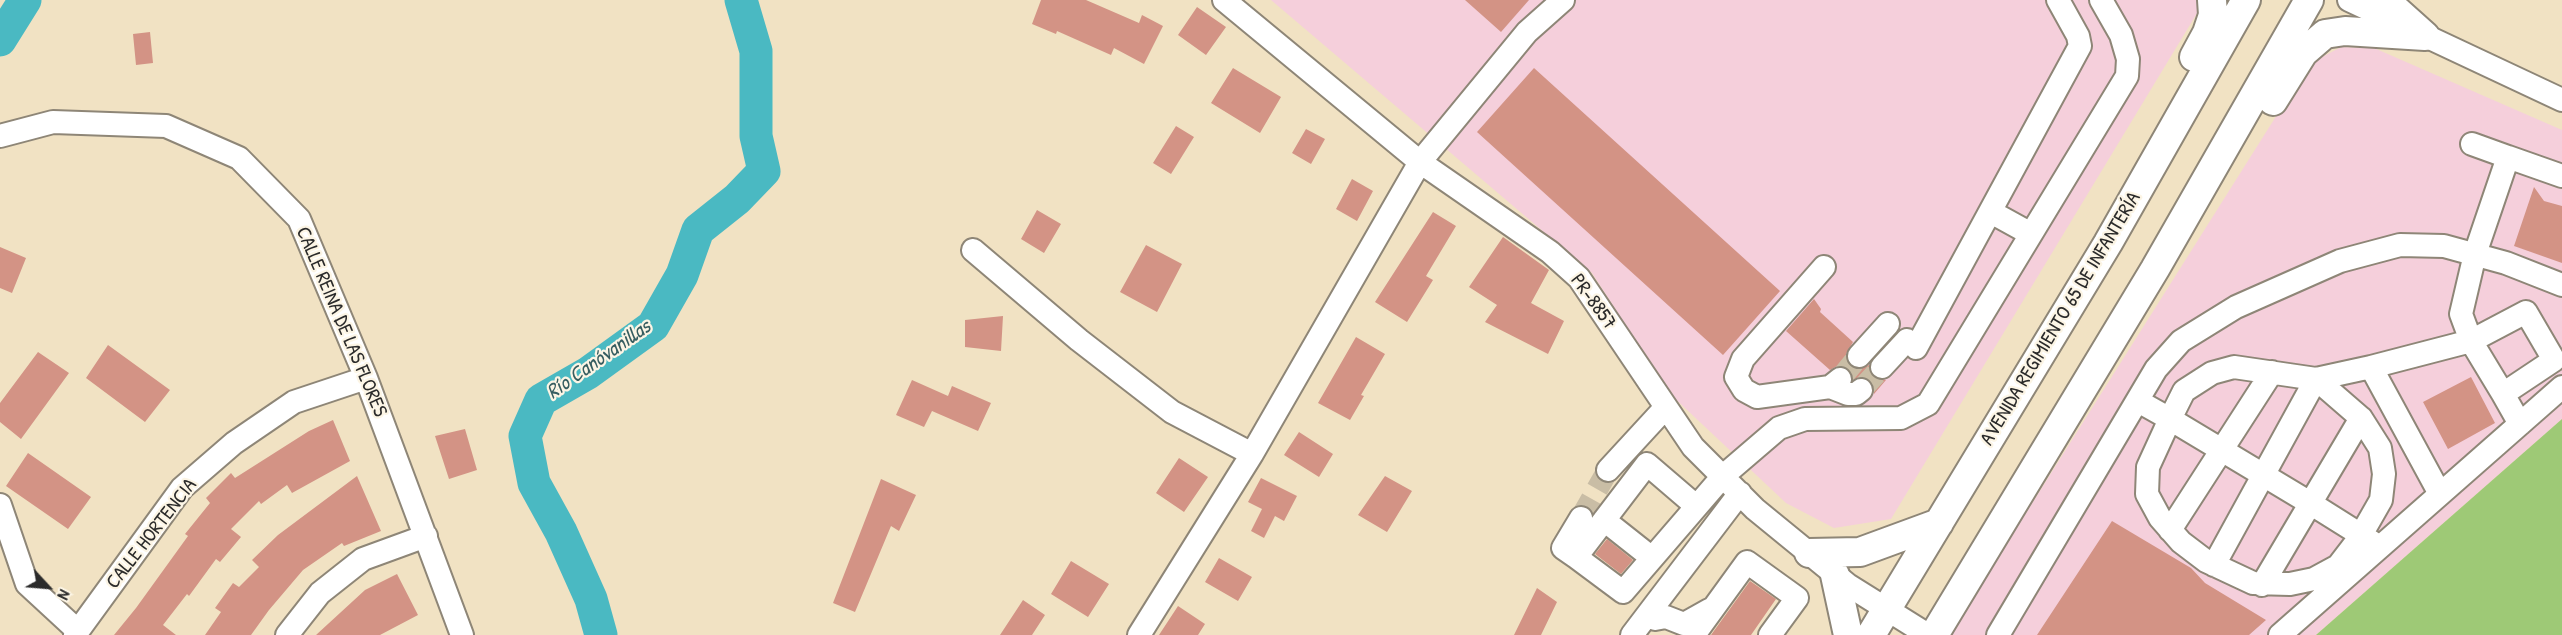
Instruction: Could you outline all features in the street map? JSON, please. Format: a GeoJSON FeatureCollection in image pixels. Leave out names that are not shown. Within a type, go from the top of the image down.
{"type":"FeatureCollection","features":[{"type":"Feature","properties":{"kind":"main road"},"geometry":{"type":"LineString","coordinates":[[2186,106],[2186,76],[2207,33],[2212,15],[2212,0]]}},
{"type":"Feature","properties":{"kind":"main road","name":"AVENIDA REGIMIENTO 65 DE INFANTERÍA"},"geometry":{"type":"LineString","coordinates":[[1871,635],[2108,243],[2246,0]]}},
{"type":"Feature","properties":{"kind":"main road"},"geometry":{"type":"LineString","coordinates":[[1934,635],[2206,180],[2309,0]]}},
{"type":"Feature","properties":{"kind":"main road"},"geometry":{"type":"LineString","coordinates":[[2385,0],[2425,36]]}},
{"type":"Feature","properties":{"kind":"main road"},"geometry":{"type":"LineString","coordinates":[[2206,180],[2243,149],[2303,53],[2313,41],[2325,34],[2344,31],[2425,36]]}},
{"type":"Feature","properties":{"kind":"main road"},"geometry":{"type":"LineString","coordinates":[[1809,553],[1860,552],[1939,523]]}},
{"type":"Feature","properties":{"kind":"main road"},"geometry":{"type":"LineString","coordinates":[[1835,575],[1848,635]]}},
{"type":"Feature","properties":{"kind":"street","name":"PR-8857"},"geometry":{"type":"LineString","coordinates":[[1224,0],[1420,162],[1550,252],[1579,278],[1693,447],[1740,493],[1835,575],[1886,611],[1928,635]]}},
{"type":"Feature","properties":{"kind":"street"},"geometry":{"type":"LineString","coordinates":[[1139,635],[1252,454],[1420,162],[1527,32],[1563,0]]}},
{"type":"Feature","properties":{"kind":"street"},"geometry":{"type":"LineString","coordinates":[[1882,367],[1911,344],[1991,212],[2080,46],[2079,36],[2058,0]]}},
{"type":"Feature","properties":{"kind":"street"},"geometry":{"type":"LineString","coordinates":[[1581,518],[1563,548],[1623,592],[1723,476],[1779,428],[1805,419],[1900,418],[1928,404],[2127,76],[2128,59],[2121,35],[2101,0]]}},
{"type":"Feature","properties":{"kind":"street"},"geometry":{"type":"LineString","coordinates":[[2349,0],[2562,100]]}},
{"type":"Feature","properties":{"kind":"street","name":"CALLE REINA DE LAS FLORES"},"geometry":{"type":"LineString","coordinates":[[0,136],[53,122],[166,126],[239,158],[299,219],[366,378],[462,635]]}},
{"type":"Feature","properties":{"kind":"street"},"geometry":{"type":"LineString","coordinates":[[2472,144],[2562,176]]}},
{"type":"Feature","properties":{"kind":"street"},"geometry":{"type":"LineString","coordinates":[[2508,157],[2475,254],[2461,314],[2471,341],[2520,424]]}},
{"type":"Feature","properties":{"kind":"street"},"geometry":{"type":"LineString","coordinates":[[1991,212],[2031,234]]}},
{"type":"Feature","properties":{"kind":"street"},"geometry":{"type":"LineString","coordinates":[[1998,635],[2157,369],[2181,341],[2236,307],[2340,261],[2400,245],[2444,246],[2475,254],[2562,285]]}},
{"type":"Feature","properties":{"kind":"street"},"geometry":{"type":"LineString","coordinates":[[973,250],[1079,340],[1172,412],[1252,454]]}},
{"type":"Feature","properties":{"kind":"street"},"geometry":{"type":"LineString","coordinates":[[1824,267],[1743,359],[1736,377],[1744,390],[1757,397],[1835,383],[1848,394],[1856,394],[1861,390]]}},
{"type":"Feature","properties":{"kind":"street"},"geometry":{"type":"LineString","coordinates":[[2316,379],[2361,418],[2380,448],[2384,474],[2382,500],[2361,535],[2338,566],[2314,579],[2262,585],[2214,565],[2181,542],[2160,518],[2148,494],[2148,467],[2184,391],[2212,373],[2234,367],[2316,379],[2372,367],[2471,341],[2526,312],[2554,360],[2503,394]]}},
{"type":"Feature","properties":{"kind":"street"},"geometry":{"type":"LineString","coordinates":[[1859,356],[1888,324]]}},
{"type":"Feature","properties":{"kind":"street"},"geometry":{"type":"LineString","coordinates":[[2372,367],[2440,494]]}},
{"type":"Feature","properties":{"kind":"street"},"geometry":{"type":"LineString","coordinates":[[2170,530],[2272,372]]}},
{"type":"Feature","properties":{"kind":"street","name":"CALLE HORTENCIA"},"geometry":{"type":"LineString","coordinates":[[77,633],[182,488],[234,443],[294,402],[366,378]]}},
{"type":"Feature","properties":{"kind":"street"},"geometry":{"type":"LineString","coordinates":[[2214,565],[2265,476],[2316,379]]}},
{"type":"Feature","properties":{"kind":"street"},"geometry":{"type":"LineString","coordinates":[[2280,635],[2562,387]]}},
{"type":"Feature","properties":{"kind":"street"},"geometry":{"type":"LineString","coordinates":[[2138,400],[2380,547]]}},
{"type":"Feature","properties":{"kind":"street"},"geometry":{"type":"LineString","coordinates":[[1608,470],[1666,407]]}},
{"type":"Feature","properties":{"kind":"street"},"geometry":{"type":"LineString","coordinates":[[2262,585],[2361,418]]}},
{"type":"Feature","properties":{"kind":"street"},"geometry":{"type":"LineString","coordinates":[[1628,447],[1696,506]]}},
{"type":"Feature","properties":{"kind":"street"},"geometry":{"type":"LineString","coordinates":[[1576,557],[1647,464]]}},
{"type":"Feature","properties":{"kind":"street"},"geometry":{"type":"LineString","coordinates":[[1655,623],[1740,493]]}},
{"type":"Feature","properties":{"kind":"street"},"geometry":{"type":"LineString","coordinates":[[0,505],[27,584],[77,633]]}},
{"type":"Feature","properties":{"kind":"street"},"geometry":{"type":"LineString","coordinates":[[1604,520],[1652,558]]}},
{"type":"Feature","properties":{"kind":"street"},"geometry":{"type":"LineString","coordinates":[[287,635],[320,593],[363,559],[426,536]]}},
{"type":"Feature","properties":{"kind":"street"},"geometry":{"type":"LineString","coordinates":[[1694,635],[1747,562],[1797,598],[1775,628],[1763,628],[1758,635]]}},
{"type":"Feature","properties":{"kind":"street"},"geometry":{"type":"LineString","coordinates":[[1632,635],[1666,617],[1684,624],[1711,609]]}},
{"type":"Feature","properties":{"kind":"shaded area"},"geometry":{"type":"Polygon","coordinates":[[[1271,0],[2205,0],[1891,519],[1834,528],[1786,503],[1669,393],[1592,273],[1271,0]]]}},
{"type":"Feature","properties":{"kind":"shaded area"},"geometry":{"type":"Polygon","coordinates":[[[2341,47],[2374,48],[2562,130],[2562,419],[2316,635],[1949,635],[2309,64],[2341,47]]]}},
{"type":"Feature","properties":{"kind":"green space"},"geometry":{"type":"Polygon","coordinates":[[[2562,419],[2562,635],[2316,635],[2562,419]]]}},
{"type":"Feature","properties":{"kind":"building"},"geometry":{"type":"Polygon","coordinates":[[[1041,0],[1086,0],[1139,23],[1142,15],[1163,26],[1144,64],[1114,48],[1111,55],[1057,31],[1056,34],[1032,24],[1041,0]]]}},
{"type":"Feature","properties":{"kind":"building"},"geometry":{"type":"Polygon","coordinates":[[[1465,0],[1529,0],[1501,32],[1465,0]]]}},
{"type":"Feature","properties":{"kind":"building"},"geometry":{"type":"Polygon","coordinates":[[[1197,7],[1226,27],[1206,55],[1178,35],[1197,7]]]}},
{"type":"Feature","properties":{"kind":"building"},"geometry":{"type":"Polygon","coordinates":[[[150,32],[153,63],[136,65],[133,34],[150,32]]]}},
{"type":"Feature","properties":{"kind":"building"},"geometry":{"type":"Polygon","coordinates":[[[1233,68],[1281,97],[1260,133],[1211,103],[1233,68]]]}},
{"type":"Feature","properties":{"kind":"building"},"geometry":{"type":"Polygon","coordinates":[[[1534,68],[1780,291],[1723,355],[1477,132],[1534,68]]]}},
{"type":"Feature","properties":{"kind":"building"},"geometry":{"type":"Polygon","coordinates":[[[1176,126],[1194,137],[1171,174],[1153,163],[1176,126]]]}},
{"type":"Feature","properties":{"kind":"building"},"geometry":{"type":"Polygon","coordinates":[[[1306,129],[1325,139],[1311,164],[1292,153],[1306,129]]]}},
{"type":"Feature","properties":{"kind":"building"},"geometry":{"type":"Polygon","coordinates":[[[1352,179],[1373,191],[1357,221],[1336,209],[1352,179]]]}},
{"type":"Feature","properties":{"kind":"building"},"geometry":{"type":"Polygon","coordinates":[[[2534,187],[2544,201],[2562,206],[2562,263],[2514,246],[2534,187]]]}},
{"type":"Feature","properties":{"kind":"building"},"geometry":{"type":"Polygon","coordinates":[[[1037,210],[1061,224],[1044,253],[1021,239],[1037,210]]]}},
{"type":"Feature","properties":{"kind":"building"},"geometry":{"type":"Polygon","coordinates":[[[1433,212],[1456,226],[1426,276],[1433,280],[1407,322],[1375,302],[1433,212]]]}},
{"type":"Feature","properties":{"kind":"building"},"geometry":{"type":"Polygon","coordinates":[[[1503,237],[1549,270],[1531,303],[1564,321],[1548,354],[1485,322],[1497,305],[1469,287],[1503,237]]]}},
{"type":"Feature","properties":{"kind":"building"},"geometry":{"type":"Polygon","coordinates":[[[1146,245],[1182,264],[1157,312],[1120,292],[1146,245]]]}},
{"type":"Feature","properties":{"kind":"building"},"geometry":{"type":"Polygon","coordinates":[[[0,247],[26,258],[12,293],[0,288],[0,247]]]}},
{"type":"Feature","properties":{"kind":"building"},"geometry":{"type":"Polygon","coordinates":[[[1814,299],[1821,309],[1820,312],[1853,342],[1846,354],[1850,366],[1857,369],[1869,365],[1873,377],[1886,380],[1874,394],[1872,382],[1866,378],[1853,379],[1851,371],[1844,366],[1837,366],[1830,370],[1786,331],[1814,299]]]}},
{"type":"Feature","properties":{"kind":"building"},"geometry":{"type":"Polygon","coordinates":[[[1003,316],[1001,351],[965,347],[965,320],[1003,316]]]}},
{"type":"Feature","properties":{"kind":"building"},"geometry":{"type":"Polygon","coordinates":[[[1356,337],[1385,354],[1361,395],[1364,396],[1350,420],[1318,403],[1356,337]]]}},
{"type":"Feature","properties":{"kind":"building"},"geometry":{"type":"Polygon","coordinates":[[[108,345],[170,390],[145,422],[86,378],[108,345]]]}},
{"type":"Feature","properties":{"kind":"building"},"geometry":{"type":"Polygon","coordinates":[[[38,352],[69,373],[21,439],[0,422],[0,403],[38,352]]]}},
{"type":"Feature","properties":{"kind":"building"},"geometry":{"type":"Polygon","coordinates":[[[2471,377],[2495,423],[2448,449],[2423,402],[2471,377]]]}},
{"type":"Feature","properties":{"kind":"building"},"geometry":{"type":"Polygon","coordinates":[[[912,380],[948,396],[952,386],[991,403],[978,431],[932,411],[924,427],[896,415],[912,380]]]}},
{"type":"Feature","properties":{"kind":"building"},"geometry":{"type":"Polygon","coordinates":[[[333,420],[350,461],[292,493],[287,485],[261,504],[259,501],[231,529],[241,537],[220,562],[216,559],[189,596],[187,594],[163,625],[176,635],[114,635],[188,536],[185,534],[210,503],[206,498],[231,473],[235,478],[309,431],[333,420]]]}},
{"type":"Feature","properties":{"kind":"building"},"geometry":{"type":"Polygon","coordinates":[[[465,429],[477,470],[449,479],[435,436],[465,429]]]}},
{"type":"Feature","properties":{"kind":"building"},"geometry":{"type":"Polygon","coordinates":[[[1299,432],[1333,454],[1319,477],[1284,455],[1299,432]]]}},
{"type":"Feature","properties":{"kind":"building"},"geometry":{"type":"Polygon","coordinates":[[[28,453],[91,497],[68,529],[6,486],[28,453]]]}},
{"type":"Feature","properties":{"kind":"building"},"geometry":{"type":"Polygon","coordinates":[[[1179,458],[1208,477],[1184,512],[1156,493],[1179,458]]]}},
{"type":"Feature","properties":{"kind":"building"},"geometry":{"type":"Polygon","coordinates":[[[357,476],[381,531],[344,546],[342,543],[303,570],[251,635],[205,635],[221,612],[215,608],[233,583],[239,587],[259,567],[252,560],[278,535],[357,476]]]}},
{"type":"Feature","properties":{"kind":"building"},"geometry":{"type":"Polygon","coordinates":[[[1385,476],[1412,491],[1387,532],[1358,515],[1385,476]]]}},
{"type":"Feature","properties":{"kind":"building"},"geometry":{"type":"Polygon","coordinates":[[[1261,478],[1297,496],[1284,521],[1275,516],[1264,538],[1251,531],[1262,509],[1248,502],[1261,478]]]}},
{"type":"Feature","properties":{"kind":"building"},"geometry":{"type":"Polygon","coordinates":[[[881,479],[916,495],[899,531],[891,526],[855,612],[833,603],[881,479]]]}},
{"type":"Feature","properties":{"kind":"building"},"geometry":{"type":"Polygon","coordinates":[[[2112,521],[2191,568],[2205,583],[2266,620],[2249,635],[2037,635],[2112,521]]]}},
{"type":"Feature","properties":{"kind":"building"},"geometry":{"type":"Polygon","coordinates":[[[1607,539],[1633,560],[1621,574],[1595,554],[1607,539]]]}},
{"type":"Feature","properties":{"kind":"building"},"geometry":{"type":"Polygon","coordinates":[[[1219,558],[1252,577],[1238,601],[1205,582],[1219,558]]]}},
{"type":"Feature","properties":{"kind":"building"},"geometry":{"type":"Polygon","coordinates":[[[1071,561],[1109,584],[1088,617],[1051,594],[1071,561]]]}},
{"type":"Feature","properties":{"kind":"building"},"geometry":{"type":"Polygon","coordinates":[[[397,574],[418,615],[380,635],[316,635],[365,590],[397,574]]]}},
{"type":"Feature","properties":{"kind":"building"},"geometry":{"type":"Polygon","coordinates":[[[1750,581],[1776,599],[1751,635],[1711,635],[1750,581]]]}},
{"type":"Feature","properties":{"kind":"building"},"geometry":{"type":"Polygon","coordinates":[[[1537,588],[1557,602],[1541,635],[1514,635],[1537,588]]]}},
{"type":"Feature","properties":{"kind":"building"},"geometry":{"type":"Polygon","coordinates":[[[1023,600],[1045,615],[1032,635],[1000,635],[1023,600]]]}},
{"type":"Feature","properties":{"kind":"building"},"geometry":{"type":"Polygon","coordinates":[[[1178,606],[1205,624],[1198,635],[1159,635],[1178,606]]]}},
{"type":"Feature","properties":{"kind":"waterway","name":"Río Canóvanillas"},"geometry":{"type":"LineString","coordinates":[[0,40],[25,0]]}},
{"type":"Feature","properties":{"kind":"waterway","name":"Río Canóvanillas"},"geometry":{"type":"LineString","coordinates":[[601,635],[591,599],[561,532],[534,483],[525,436],[541,400],[588,373],[653,326],[682,275],[698,230],[737,199],[764,171],[756,136],[756,51],[741,0]]}},
{"type":"Feature","properties":{"kind":"tunnel"},"geometry":{"type":"LineString","coordinates":[[1840,379],[1859,356]]}},
{"type":"Feature","properties":{"kind":"tunnel"},"geometry":{"type":"LineString","coordinates":[[1861,390],[1882,367]]}},
{"type":"Feature","properties":{"kind":"tunnel"},"geometry":{"type":"LineString","coordinates":[[1581,518],[1608,470]]}}]}
